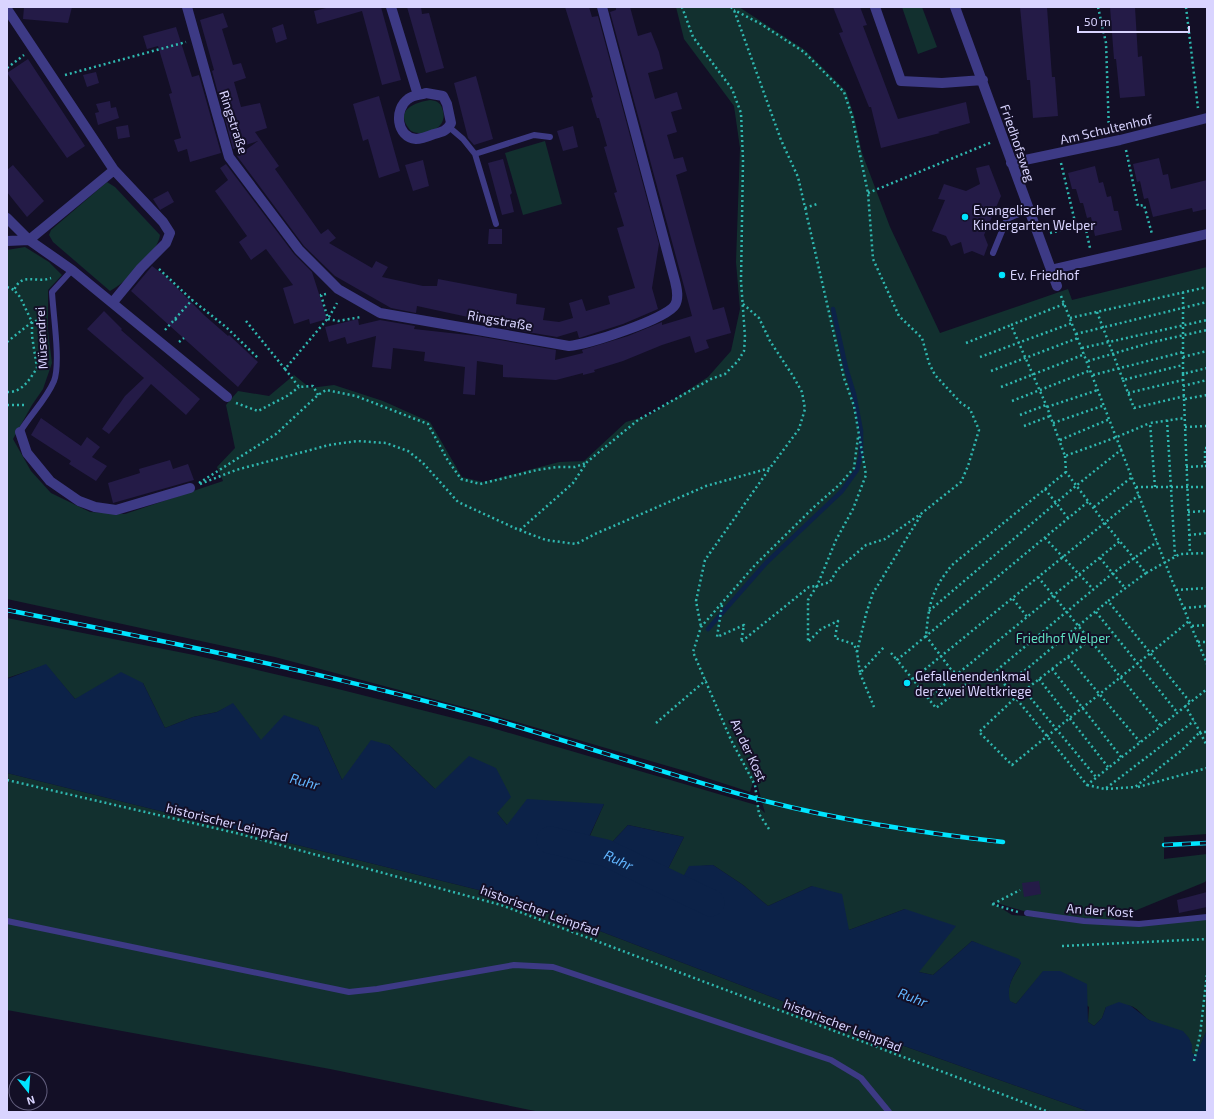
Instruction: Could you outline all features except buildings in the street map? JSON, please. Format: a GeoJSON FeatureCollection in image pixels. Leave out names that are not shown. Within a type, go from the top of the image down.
{"type":"FeatureCollection","features":[{"type":"Feature","properties":{"kind":"street","name":"Ringstraße"},"geometry":{"type":"LineString","coordinates":[[187,7],[229,157],[299,250],[338,289],[380,313],[569,346],[595,342],[662,315],[673,308],[677,297],[675,281],[602,7]]}},
{"type":"Feature","properties":{"kind":"street"},"geometry":{"type":"LineString","coordinates":[[391,7],[418,95]]}},
{"type":"Feature","properties":{"kind":"street"},"geometry":{"type":"LineString","coordinates":[[875,7],[901,81],[942,83],[983,80]]}},
{"type":"Feature","properties":{"kind":"street","name":"Friedhofsweg"},"geometry":{"type":"LineString","coordinates":[[955,7],[983,80],[1011,163],[1057,286]]}},
{"type":"Feature","properties":{"kind":"street"},"geometry":{"type":"LineString","coordinates":[[7,9],[32,49],[114,170],[163,222],[170,233],[166,243],[141,268],[113,302]]}},
{"type":"Feature","properties":{"kind":"street"},"geometry":{"type":"LineString","coordinates":[[434,93],[443,96],[451,116],[449,127],[446,131],[417,139],[410,138],[403,133],[398,120],[399,112],[409,98],[418,95],[434,93]]}},
{"type":"Feature","properties":{"kind":"street","name":"Am Schultenhof"},"geometry":{"type":"LineString","coordinates":[[1011,163],[1123,139],[1203,119]]}},
{"type":"Feature","properties":{"kind":"street"},"geometry":{"type":"LineString","coordinates":[[7,241],[29,240],[114,170]]}},
{"type":"Feature","properties":{"kind":"street"},"geometry":{"type":"LineString","coordinates":[[7,218],[29,240],[72,270],[113,302],[227,397]]}},
{"type":"Feature","properties":{"kind":"street"},"geometry":{"type":"LineString","coordinates":[[1050,270],[1207,234]]}},
{"type":"Feature","properties":{"kind":"street","name":"Müsendrei"},"geometry":{"type":"LineString","coordinates":[[20,432],[27,453],[50,481],[79,501],[95,507],[116,510],[190,488]]}},
{"type":"Feature","properties":{"kind":"lane"},"geometry":{"type":"LineString","coordinates":[[449,127],[463,139],[475,154],[496,224]]}},
{"type":"Feature","properties":{"kind":"lane"},"geometry":{"type":"LineString","coordinates":[[475,154],[534,135],[550,137]]}},
{"type":"Feature","properties":{"kind":"lane"},"geometry":{"type":"LineString","coordinates":[[993,253],[1007,219],[1028,210]]}},
{"type":"Feature","properties":{"kind":"lane","name":"Müsendrei"},"geometry":{"type":"LineString","coordinates":[[20,432],[50,390],[56,373],[52,292],[72,270]]}},
{"type":"Feature","properties":{"kind":"lane","name":"An der Kost"},"geometry":{"type":"LineString","coordinates":[[1027,913],[1084,922],[1139,924],[1207,917]]}},
{"type":"Feature","properties":{"kind":"lane"},"geometry":{"type":"LineString","coordinates":[[7,920],[349,992],[377,989],[514,965],[553,967],[831,1060],[861,1078],[889,1112]]}},
{"type":"Feature","properties":{"kind":"path"},"geometry":{"type":"LineString","coordinates":[[519,530],[573,483],[587,462],[638,420],[711,379],[724,374],[738,361],[744,351],[745,337],[742,304],[744,160],[741,113],[732,90],[693,37],[682,7]]}},
{"type":"Feature","properties":{"kind":"path"},"geometry":{"type":"LineString","coordinates":[[722,604],[717,637],[744,625],[741,642],[809,587],[830,582],[836,570],[866,545],[885,539],[922,513],[961,482],[968,466],[979,430],[970,409],[961,403],[935,375],[929,363],[922,338],[899,316],[873,259],[868,193],[852,116],[844,92],[804,52],[761,24],[731,7]]}},
{"type":"Feature","properties":{"kind":"path"},"geometry":{"type":"LineString","coordinates":[[1098,7],[1106,43],[1109,142]]}},
{"type":"Feature","properties":{"kind":"path"},"geometry":{"type":"LineString","coordinates":[[1186,7],[1203,119]]}},
{"type":"Feature","properties":{"kind":"path"},"geometry":{"type":"LineString","coordinates":[[734,10],[778,133],[798,177],[844,378],[854,406],[866,475],[853,509],[831,550],[818,586],[808,600],[808,642],[821,629],[838,621],[835,638],[854,644],[857,652],[860,673],[874,707]]}},
{"type":"Feature","properties":{"kind":"path"},"geometry":{"type":"LineString","coordinates":[[52,78],[181,43]]}},
{"type":"Feature","properties":{"kind":"path"},"geometry":{"type":"LineString","coordinates":[[7,68],[32,49]]}},
{"type":"Feature","properties":{"kind":"path"},"geometry":{"type":"LineString","coordinates":[[868,193],[1003,138]]}},
{"type":"Feature","properties":{"kind":"path"},"geometry":{"type":"LineString","coordinates":[[1123,139],[1138,206],[1144,205],[1155,246]]}},
{"type":"Feature","properties":{"kind":"path"},"geometry":{"type":"LineString","coordinates":[[1058,153],[1076,226]]}},
{"type":"Feature","properties":{"kind":"path"},"geometry":{"type":"LineString","coordinates":[[805,208],[817,204]]}},
{"type":"Feature","properties":{"kind":"path"},"geometry":{"type":"LineString","coordinates":[[1038,236],[1085,225],[1093,260]]}},
{"type":"Feature","properties":{"kind":"path"},"geometry":{"type":"LineString","coordinates":[[14,290],[18,282],[22,280],[46,280],[72,270]]}},
{"type":"Feature","properties":{"kind":"path"},"geometry":{"type":"LineString","coordinates":[[159,270],[192,300],[226,327],[258,358]]}},
{"type":"Feature","properties":{"kind":"path"},"geometry":{"type":"LineString","coordinates":[[1057,286],[1088,361],[1176,590],[1207,664]]}},
{"type":"Feature","properties":{"kind":"path"},"geometry":{"type":"LineString","coordinates":[[7,287],[14,290],[20,298],[32,322],[32,336],[37,368],[26,384],[14,392],[7,392]]}},
{"type":"Feature","properties":{"kind":"path"},"geometry":{"type":"LineString","coordinates":[[1070,318],[1207,287]]}},
{"type":"Feature","properties":{"kind":"path"},"geometry":{"type":"LineString","coordinates":[[285,369],[328,318],[343,292]]}},
{"type":"Feature","properties":{"kind":"path"},"geometry":{"type":"LineString","coordinates":[[1183,292],[1183,386],[1185,397],[1186,487],[1190,553]]}},
{"type":"Feature","properties":{"kind":"path"},"geometry":{"type":"LineString","coordinates":[[325,294],[321,295],[328,318]]}},
{"type":"Feature","properties":{"kind":"path"},"geometry":{"type":"LineString","coordinates":[[179,322],[175,319],[192,300]]}},
{"type":"Feature","properties":{"kind":"path"},"geometry":{"type":"LineString","coordinates":[[1076,334],[1207,302]]}},
{"type":"Feature","properties":{"kind":"path"},"geometry":{"type":"LineString","coordinates":[[701,627],[696,601],[705,560],[799,429],[805,409],[799,387],[770,341],[759,318],[742,304]]}},
{"type":"Feature","properties":{"kind":"path"},"geometry":{"type":"LineString","coordinates":[[966,343],[1064,304]]}},
{"type":"Feature","properties":{"kind":"path"},"geometry":{"type":"LineString","coordinates":[[328,318],[338,321],[364,316],[373,309]]}},
{"type":"Feature","properties":{"kind":"path"},"geometry":{"type":"LineString","coordinates":[[1097,312],[1134,408],[1185,397],[1207,395]]}},
{"type":"Feature","properties":{"kind":"path"},"geometry":{"type":"LineString","coordinates":[[7,342],[32,322],[53,316]]}},
{"type":"Feature","properties":{"kind":"path"},"geometry":{"type":"LineString","coordinates":[[1082,348],[1207,320]]}},
{"type":"Feature","properties":{"kind":"path"},"geometry":{"type":"LineString","coordinates":[[246,321],[299,387]]}},
{"type":"Feature","properties":{"kind":"path"},"geometry":{"type":"LineString","coordinates":[[980,357],[1017,342],[1072,323]]}},
{"type":"Feature","properties":{"kind":"path"},"geometry":{"type":"LineString","coordinates":[[1011,325],[1024,358],[1040,390],[1066,456],[1066,472],[1104,522],[1146,573]]}},
{"type":"Feature","properties":{"kind":"path"},"geometry":{"type":"LineString","coordinates":[[1088,361],[1183,335],[1207,330]]}},
{"type":"Feature","properties":{"kind":"path"},"geometry":{"type":"LineString","coordinates":[[991,371],[1078,338]]}},
{"type":"Feature","properties":{"kind":"path"},"geometry":{"type":"LineString","coordinates":[[1183,357],[1207,351]]}},
{"type":"Feature","properties":{"kind":"path"},"geometry":{"type":"LineString","coordinates":[[1093,375],[1118,367],[1183,352]]}},
{"type":"Feature","properties":{"kind":"path"},"geometry":{"type":"LineString","coordinates":[[1001,387],[1085,354]]}},
{"type":"Feature","properties":{"kind":"path"},"geometry":{"type":"LineString","coordinates":[[1123,380],[1183,365]]}},
{"type":"Feature","properties":{"kind":"path"},"geometry":{"type":"LineString","coordinates":[[1183,374],[1207,368]]}},
{"type":"Feature","properties":{"kind":"path"},"geometry":{"type":"LineString","coordinates":[[1012,401],[1091,370]]}},
{"type":"Feature","properties":{"kind":"path"},"geometry":{"type":"LineString","coordinates":[[1128,393],[1183,380]]}},
{"type":"Feature","properties":{"kind":"path"},"geometry":{"type":"LineString","coordinates":[[1183,386],[1207,380]]}},
{"type":"Feature","properties":{"kind":"path"},"geometry":{"type":"LineString","coordinates":[[241,406],[258,411],[287,396],[299,387],[313,386],[318,395]]}},
{"type":"Feature","properties":{"kind":"path"},"geometry":{"type":"LineString","coordinates":[[190,488],[276,434],[318,395],[326,390],[356,396],[428,424],[447,459],[461,479],[480,484],[538,470],[575,467],[587,462]]}},
{"type":"Feature","properties":{"kind":"path"},"geometry":{"type":"LineString","coordinates":[[1020,414],[1098,390]]}},
{"type":"Feature","properties":{"kind":"path"},"geometry":{"type":"LineString","coordinates":[[7,405],[38,406]]}},
{"type":"Feature","properties":{"kind":"path"},"geometry":{"type":"LineString","coordinates":[[1053,423],[1104,405]]}},
{"type":"Feature","properties":{"kind":"path"},"geometry":{"type":"LineString","coordinates":[[1024,426],[1050,416]]}},
{"type":"Feature","properties":{"kind":"path"},"geometry":{"type":"LineString","coordinates":[[1066,456],[1117,437],[1150,422],[1185,418]]}},
{"type":"Feature","properties":{"kind":"path"},"geometry":{"type":"LineString","coordinates":[[1060,440],[1110,419]]}},
{"type":"Feature","properties":{"kind":"path"},"geometry":{"type":"LineString","coordinates":[[1167,420],[1169,487],[1175,556]]}},
{"type":"Feature","properties":{"kind":"path"},"geometry":{"type":"LineString","coordinates":[[1150,422],[1155,487]]}},
{"type":"Feature","properties":{"kind":"path"},"geometry":{"type":"LineString","coordinates":[[1185,427],[1207,426]]}},
{"type":"Feature","properties":{"kind":"path"},"geometry":{"type":"LineString","coordinates":[[701,627],[755,565],[814,507],[839,485],[854,468],[859,435]]}},
{"type":"Feature","properties":{"kind":"path"},"geometry":{"type":"LineString","coordinates":[[190,488],[236,470],[329,445],[357,441],[386,444],[408,451],[423,463],[458,502],[519,530],[546,540],[576,544],[595,534],[706,486],[770,468]]}},
{"type":"Feature","properties":{"kind":"path"},"geometry":{"type":"LineString","coordinates":[[1186,467],[1206,466],[1205,448],[1207,448]]}},
{"type":"Feature","properties":{"kind":"path"},"geometry":{"type":"LineString","coordinates":[[928,611],[1076,485],[1122,449]]}},
{"type":"Feature","properties":{"kind":"path"},"geometry":{"type":"LineString","coordinates":[[1066,472],[952,566],[938,582],[928,611],[926,636],[952,671],[985,680],[1000,680],[1023,672],[1108,601],[1146,573],[1175,556],[1190,553],[1207,553]]}},
{"type":"Feature","properties":{"kind":"path"},"geometry":{"type":"LineString","coordinates":[[1094,507],[1132,477]]}},
{"type":"Feature","properties":{"kind":"path"},"geometry":{"type":"LineString","coordinates":[[1136,486],[1207,487]]}},
{"type":"Feature","properties":{"kind":"path"},"geometry":{"type":"LineString","coordinates":[[1045,489],[1068,518]]}},
{"type":"Feature","properties":{"kind":"path"},"geometry":{"type":"LineString","coordinates":[[913,679],[1139,495]]}},
{"type":"Feature","properties":{"kind":"path"},"geometry":{"type":"LineString","coordinates":[[897,660],[1089,501]]}},
{"type":"Feature","properties":{"kind":"path"},"geometry":{"type":"LineString","coordinates":[[1188,512],[1207,511]]}},
{"type":"Feature","properties":{"kind":"path"},"geometry":{"type":"LineString","coordinates":[[857,652],[866,614],[873,593],[922,513]]}},
{"type":"Feature","properties":{"kind":"path"},"geometry":{"type":"LineString","coordinates":[[1189,535],[1207,533]]}},
{"type":"Feature","properties":{"kind":"path"},"geometry":{"type":"LineString","coordinates":[[1045,538],[1093,589]]}},
{"type":"Feature","properties":{"kind":"path"},"geometry":{"type":"LineString","coordinates":[[928,698],[1028,618],[1120,541]]}},
{"type":"Feature","properties":{"kind":"path"},"geometry":{"type":"LineString","coordinates":[[985,680],[1093,589],[1133,558],[1157,542]]}},
{"type":"Feature","properties":{"kind":"path"},"geometry":{"type":"LineString","coordinates":[[1100,558],[1126,588]]}},
{"type":"Feature","properties":{"kind":"path"},"geometry":{"type":"LineString","coordinates":[[1038,577],[1122,676],[1160,725]]}},
{"type":"Feature","properties":{"kind":"path"},"geometry":{"type":"LineString","coordinates":[[1176,590],[1207,588]]}},
{"type":"Feature","properties":{"kind":"path"},"geometry":{"type":"LineString","coordinates":[[1013,599],[1028,618]]}},
{"type":"Feature","properties":{"kind":"path"},"geometry":{"type":"LineString","coordinates":[[1108,601],[1190,702]]}},
{"type":"Feature","properties":{"kind":"path"},"geometry":{"type":"LineString","coordinates":[[1184,608],[1207,606]]}},
{"type":"Feature","properties":{"kind":"path"},"geometry":{"type":"LineString","coordinates":[[1096,612],[1177,712]]}},
{"type":"Feature","properties":{"kind":"path"},"geometry":{"type":"LineString","coordinates":[[1091,639],[1024,690],[979,732],[1012,765],[1189,621]]}},
{"type":"Feature","properties":{"kind":"path"},"geometry":{"type":"LineString","coordinates":[[1191,626],[1207,625]]}},
{"type":"Feature","properties":{"kind":"path","name":"An der Kost"},"geometry":{"type":"LineString","coordinates":[[701,627],[694,652],[731,740],[755,785],[759,814],[769,829]]}},
{"type":"Feature","properties":{"kind":"path"},"geometry":{"type":"LineString","coordinates":[[1198,642],[1207,642]]}},
{"type":"Feature","properties":{"kind":"path"},"geometry":{"type":"LineString","coordinates":[[860,673],[884,647]]}},
{"type":"Feature","properties":{"kind":"path"},"geometry":{"type":"LineString","coordinates":[[891,653],[936,708],[974,678]]}},
{"type":"Feature","properties":{"kind":"path"},"geometry":{"type":"LineString","coordinates":[[1068,658],[1140,742]]}},
{"type":"Feature","properties":{"kind":"path"},"geometry":{"type":"LineString","coordinates":[[1052,669],[1121,757]]}},
{"type":"Feature","properties":{"kind":"path"},"geometry":{"type":"LineString","coordinates":[[1039,679],[1108,767]]}},
{"type":"Feature","properties":{"kind":"path"},"geometry":{"type":"LineString","coordinates":[[656,723],[706,680]]}},
{"type":"Feature","properties":{"kind":"path"},"geometry":{"type":"LineString","coordinates":[[1000,680],[1048,736],[1087,785],[1105,790],[1135,787],[1207,768]]}},
{"type":"Feature","properties":{"kind":"path"},"geometry":{"type":"LineString","coordinates":[[1087,785],[1185,705],[1207,689]]}},
{"type":"Feature","properties":{"kind":"path"},"geometry":{"type":"LineString","coordinates":[[1024,690],[1096,777]]}},
{"type":"Feature","properties":{"kind":"path"},"geometry":{"type":"LineString","coordinates":[[1185,705],[1207,746]]}},
{"type":"Feature","properties":{"kind":"path"},"geometry":{"type":"LineString","coordinates":[[1105,790],[1194,721]]}},
{"type":"Feature","properties":{"kind":"path"},"geometry":{"type":"LineString","coordinates":[[1135,787],[1182,750],[1200,732],[1207,732]]}},
{"type":"Feature","properties":{"kind":"path","name":"historischer Leinpfad"},"geometry":{"type":"LineString","coordinates":[[7,780],[236,833],[501,905],[1050,1112]]}},
{"type":"Feature","properties":{"kind":"path"},"geometry":{"type":"LineString","coordinates":[[1020,890],[992,904],[1012,911],[1027,913]]}},
{"type":"Feature","properties":{"kind":"path"},"geometry":{"type":"LineString","coordinates":[[1062,946],[1207,939]]}},
{"type":"Feature","properties":{"kind":"path"},"geometry":{"type":"LineString","coordinates":[[1194,1061],[1200,1035],[1207,974]]}},
{"type":"Feature","properties":{"kind":"green space","name":"Friedhof Welper"},"geometry":{"type":"Polygon","coordinates":[[[676,7],[739,7],[805,50],[846,91],[854,116],[862,153],[890,227],[940,333],[1068,289],[1072,300],[1207,267],[1207,834],[1164,837],[1164,859],[1207,854],[1207,879],[1205,882],[1110,921],[1030,913],[990,901],[1012,915],[1139,925],[1207,918],[1207,1030],[1196,1056],[1192,1053],[1191,1045],[1188,1038],[1184,1034],[1151,1021],[1136,1009],[1128,1005],[1106,1007],[1102,1018],[1094,1026],[1088,1022],[1089,1007],[1043,972],[1016,1004],[1009,1001],[1008,996],[1010,986],[1021,963],[972,941],[933,975],[919,972],[905,909],[849,930],[812,886],[768,906],[743,885],[713,865],[689,867],[675,892],[661,883],[684,837],[628,825],[601,854],[585,847],[604,804],[507,825],[497,813],[435,789],[389,745],[342,780],[318,727],[261,741],[233,704],[217,712],[193,717],[165,728],[143,683],[75,699],[46,665],[7,678],[7,618],[194,655],[489,727],[756,805],[765,813],[755,776],[750,792],[685,771],[482,712],[275,657],[7,599],[7,250],[25,247],[49,262],[62,275],[48,290],[48,331],[52,363],[43,389],[32,405],[13,439],[31,471],[51,493],[90,512],[125,514],[223,481],[217,467],[235,448],[226,405],[238,391],[269,396],[294,375],[310,388],[334,385],[383,401],[430,422],[462,477],[483,482],[559,462],[584,461],[626,422],[650,415],[708,377],[731,351],[740,309],[736,262],[740,148],[734,106],[684,39],[676,7]]]}},
{"type":"Feature","properties":{"kind":"green space"},"geometry":{"type":"Polygon","coordinates":[[[902,7],[922,7],[937,47],[918,54],[902,7]]]}},
{"type":"Feature","properties":{"kind":"green space"},"geometry":{"type":"Polygon","coordinates":[[[430,100],[440,104],[443,111],[444,117],[439,127],[423,133],[411,131],[404,119],[407,110],[417,103],[430,100]]]}},
{"type":"Feature","properties":{"kind":"green space"},"geometry":{"type":"Polygon","coordinates":[[[545,141],[562,204],[523,215],[505,153],[545,141]]]}},
{"type":"Feature","properties":{"kind":"green space"},"geometry":{"type":"Polygon","coordinates":[[[107,182],[115,187],[160,235],[154,250],[148,258],[124,281],[110,291],[53,242],[49,235],[51,230],[107,182]]]}},
{"type":"Feature","properties":{"kind":"green space"},"geometry":{"type":"Polygon","coordinates":[[[7,773],[519,900],[845,1025],[1090,1112],[540,1112],[330,1069],[7,1010],[7,773]]]}},
{"type":"Feature","properties":{"kind":"water"},"geometry":{"type":"Polygon","coordinates":[[[46,664],[75,699],[121,672],[143,683],[165,728],[193,717],[217,712],[233,703],[261,740],[284,715],[318,727],[342,780],[371,740],[389,745],[435,789],[469,756],[496,768],[511,797],[497,813],[507,825],[527,799],[604,804],[584,848],[601,854],[628,825],[684,837],[661,883],[675,892],[689,866],[713,865],[743,885],[768,906],[812,886],[842,894],[849,930],[905,909],[956,926],[919,972],[933,975],[972,941],[1019,959],[1021,963],[1011,981],[1009,990],[1010,1001],[1016,1004],[1043,971],[1060,971],[1087,984],[1088,1022],[1094,1026],[1102,1018],[1106,1007],[1119,1002],[1131,1006],[1149,1020],[1183,1031],[1189,1038],[1192,1045],[1192,1053],[1196,1055],[1207,1030],[1207,1112],[1090,1112],[845,1025],[519,900],[7,773],[7,679],[46,664]]]}},
{"type":"Feature","properties":{"kind":"waterway"},"geometry":{"type":"LineString","coordinates":[[708,629],[766,563],[842,491],[857,470],[861,454],[861,431],[854,394],[846,368],[833,309]]}},
{"type":"Feature","properties":{"kind":"waterway","name":"Ruhr"},"geometry":{"type":"LineString","coordinates":[[550,840],[606,853],[711,903]]}},
{"type":"Feature","properties":{"kind":"railway"},"geometry":{"type":"LineString","coordinates":[[7,610],[125,633],[358,684],[510,724],[728,791],[824,815],[883,826],[1003,842]]}},
{"type":"Feature","properties":{"kind":"railway"},"geometry":{"type":"LineString","coordinates":[[1164,845],[1207,843]]}},
{"type":"Feature","properties":{"kind":"place","name":"Evangelischer Kindergarten Welper"},"geometry":{"type":"Point","coordinates":[965,217]}},
{"type":"Feature","properties":{"kind":"place","name":"Ev. Friedhof"},"geometry":{"type":"Point","coordinates":[1002,275]}},
{"type":"Feature","properties":{"kind":"place","name":"Gefallenendenkmal der zwei Weltkriege"},"geometry":{"type":"Point","coordinates":[907,683]}}]}
